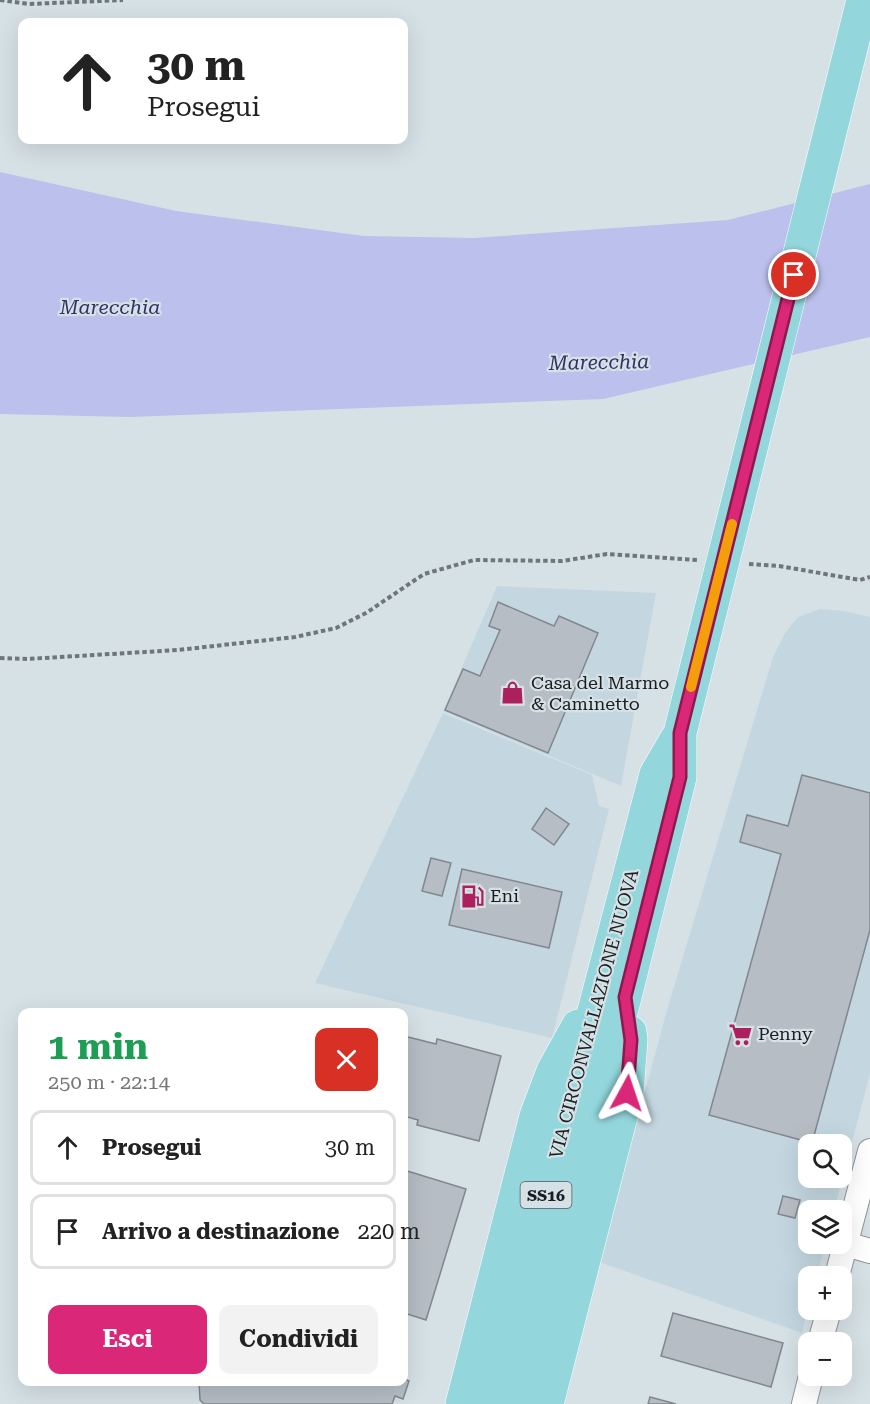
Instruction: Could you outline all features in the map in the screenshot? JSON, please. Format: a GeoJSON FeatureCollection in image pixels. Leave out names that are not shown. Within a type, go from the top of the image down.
{"type":"FeatureCollection","features":[{"type":"Feature","properties":{"kind":"main road","name":"VIA CIRCONVALLAZIONE NUOVA"},"geometry":{"type":"LineString","coordinates":[[518,1404],[613,991],[656,774],[680,733],[863,0]]}},
{"type":"Feature","properties":{"kind":"main road","name":"VIA CIRCONVALLAZIONE NUOVA"},"geometry":{"type":"LineString","coordinates":[[491,1404],[613,991]]}},
{"type":"Feature","properties":{"kind":"main road"},"geometry":{"type":"LineString","coordinates":[[462,1404],[536,1116],[553,1071],[613,991]]}},
{"type":"Feature","properties":{"kind":"main road"},"geometry":{"type":"LineString","coordinates":[[547,1404],[627,1093],[631,1040],[613,991]]}},
{"type":"Feature","properties":{"kind":"street"},"geometry":{"type":"LineString","coordinates":[[852,1221],[870,1151]]}},
{"type":"Feature","properties":{"kind":"street"},"geometry":{"type":"LineString","coordinates":[[852,1246],[870,1251]]}},
{"type":"Feature","properties":{"kind":"street"},"geometry":{"type":"LineString","coordinates":[[804,1404],[808,1386]]}},
{"type":"Feature","properties":{"kind":"path"},"geometry":{"type":"LineString","coordinates":[[0,0],[29,4],[123,0]]}},
{"type":"Feature","properties":{"kind":"path"},"geometry":{"type":"LineString","coordinates":[[0,658],[27,659],[178,650],[295,637],[336,628],[366,613],[424,574],[474,560],[562,561],[607,554],[702,560]]}},
{"type":"Feature","properties":{"kind":"path"},"geometry":{"type":"LineString","coordinates":[[746,563],[779,566],[860,580],[870,577]]}},
{"type":"Feature","properties":{"kind":"shaded area"},"geometry":{"type":"Polygon","coordinates":[[[497,586],[656,593],[621,786],[443,711],[497,586]]]}},
{"type":"Feature","properties":{"kind":"shaded area"},"geometry":{"type":"Polygon","coordinates":[[[820,609],[845,611],[870,617],[870,1074],[852,1142],[852,1134],[798,1134],[798,1188],[840,1188],[837,1200],[798,1200],[798,1254],[822,1254],[820,1266],[798,1266],[798,1320],[805,1320],[802,1332],[599,1262],[667,1010],[773,657],[785,633],[798,617],[820,609]]]}},
{"type":"Feature","properties":{"kind":"shaded area","name":"Eni"},"geometry":{"type":"Polygon","coordinates":[[[443,713],[592,775],[599,806],[609,809],[552,1038],[315,983],[443,713]]]}},
{"type":"Feature","properties":{"kind":"water","name":"Marecchia"},"geometry":{"type":"Polygon","coordinates":[[[0,172],[176,211],[364,236],[474,238],[728,220],[870,184],[870,337],[603,399],[130,417],[0,414],[0,172]]]}},
{"type":"Feature","properties":{"kind":"building","name":"Casa del Marmo & Caminetto"},"geometry":{"type":"Polygon","coordinates":[[[498,602],[554,626],[559,616],[598,633],[548,753],[445,710],[463,669],[480,676],[500,630],[489,626],[498,602]]]}},
{"type":"Feature","properties":{"kind":"building"},"geometry":{"type":"Polygon","coordinates":[[[802,775],[870,793],[870,930],[814,1134],[798,1134],[798,1139],[709,1115],[781,854],[740,842],[747,815],[788,826],[802,775]]]}},
{"type":"Feature","properties":{"kind":"building"},"geometry":{"type":"Polygon","coordinates":[[[546,808],[569,824],[554,845],[532,829],[546,808]]]}},
{"type":"Feature","properties":{"kind":"building"},"geometry":{"type":"Polygon","coordinates":[[[431,858],[451,863],[442,896],[422,891],[431,858]]]}},
{"type":"Feature","properties":{"kind":"building"},"geometry":{"type":"Polygon","coordinates":[[[462,869],[562,892],[549,948],[449,925],[462,869]]]}},
{"type":"Feature","properties":{"kind":"building"},"geometry":{"type":"Polygon","coordinates":[[[408,1037],[436,1044],[437,1039],[501,1056],[479,1141],[417,1125],[418,1120],[408,1117],[408,1037]]]}},
{"type":"Feature","properties":{"kind":"building"},"geometry":{"type":"Polygon","coordinates":[[[408,1171],[466,1189],[426,1320],[408,1314],[408,1171]]]}},
{"type":"Feature","properties":{"kind":"building"},"geometry":{"type":"Polygon","coordinates":[[[783,1196],[800,1200],[798,1200],[795,1218],[778,1214],[783,1196]]]}},
{"type":"Feature","properties":{"kind":"building"},"geometry":{"type":"Polygon","coordinates":[[[673,1313],[783,1343],[771,1387],[661,1356],[673,1313]]]}},
{"type":"Feature","properties":{"kind":"building"},"geometry":{"type":"Polygon","coordinates":[[[199,1386],[407,1386],[403,1399],[395,1396],[392,1404],[204,1404],[200,1400],[199,1386]]]}},
{"type":"Feature","properties":{"kind":"building"},"geometry":{"type":"Polygon","coordinates":[[[650,1397],[676,1404],[648,1404],[650,1397]]]}},
{"type":"Feature","properties":{"kind":"slow traffic"},"geometry":{"type":"LineString","coordinates":[[691,687],[732,524]]}},
{"type":"Feature","properties":{"kind":"place","name":"Casa del Marmo & Caminetto"},"geometry":{"type":"Point","coordinates":[513,693]}},
{"type":"Feature","properties":{"kind":"place","name":"Eni"},"geometry":{"type":"Point","coordinates":[472,896]}},
{"type":"Feature","properties":{"kind":"place","name":"Penny"},"geometry":{"type":"Point","coordinates":[740,1034]}},
{"type":"Feature","properties":{"kind":"route"},"geometry":{"type":"LineString","coordinates":[[627,1093],[631,1040],[625,997],[680,777],[680,733],[794,275]]}}]}
